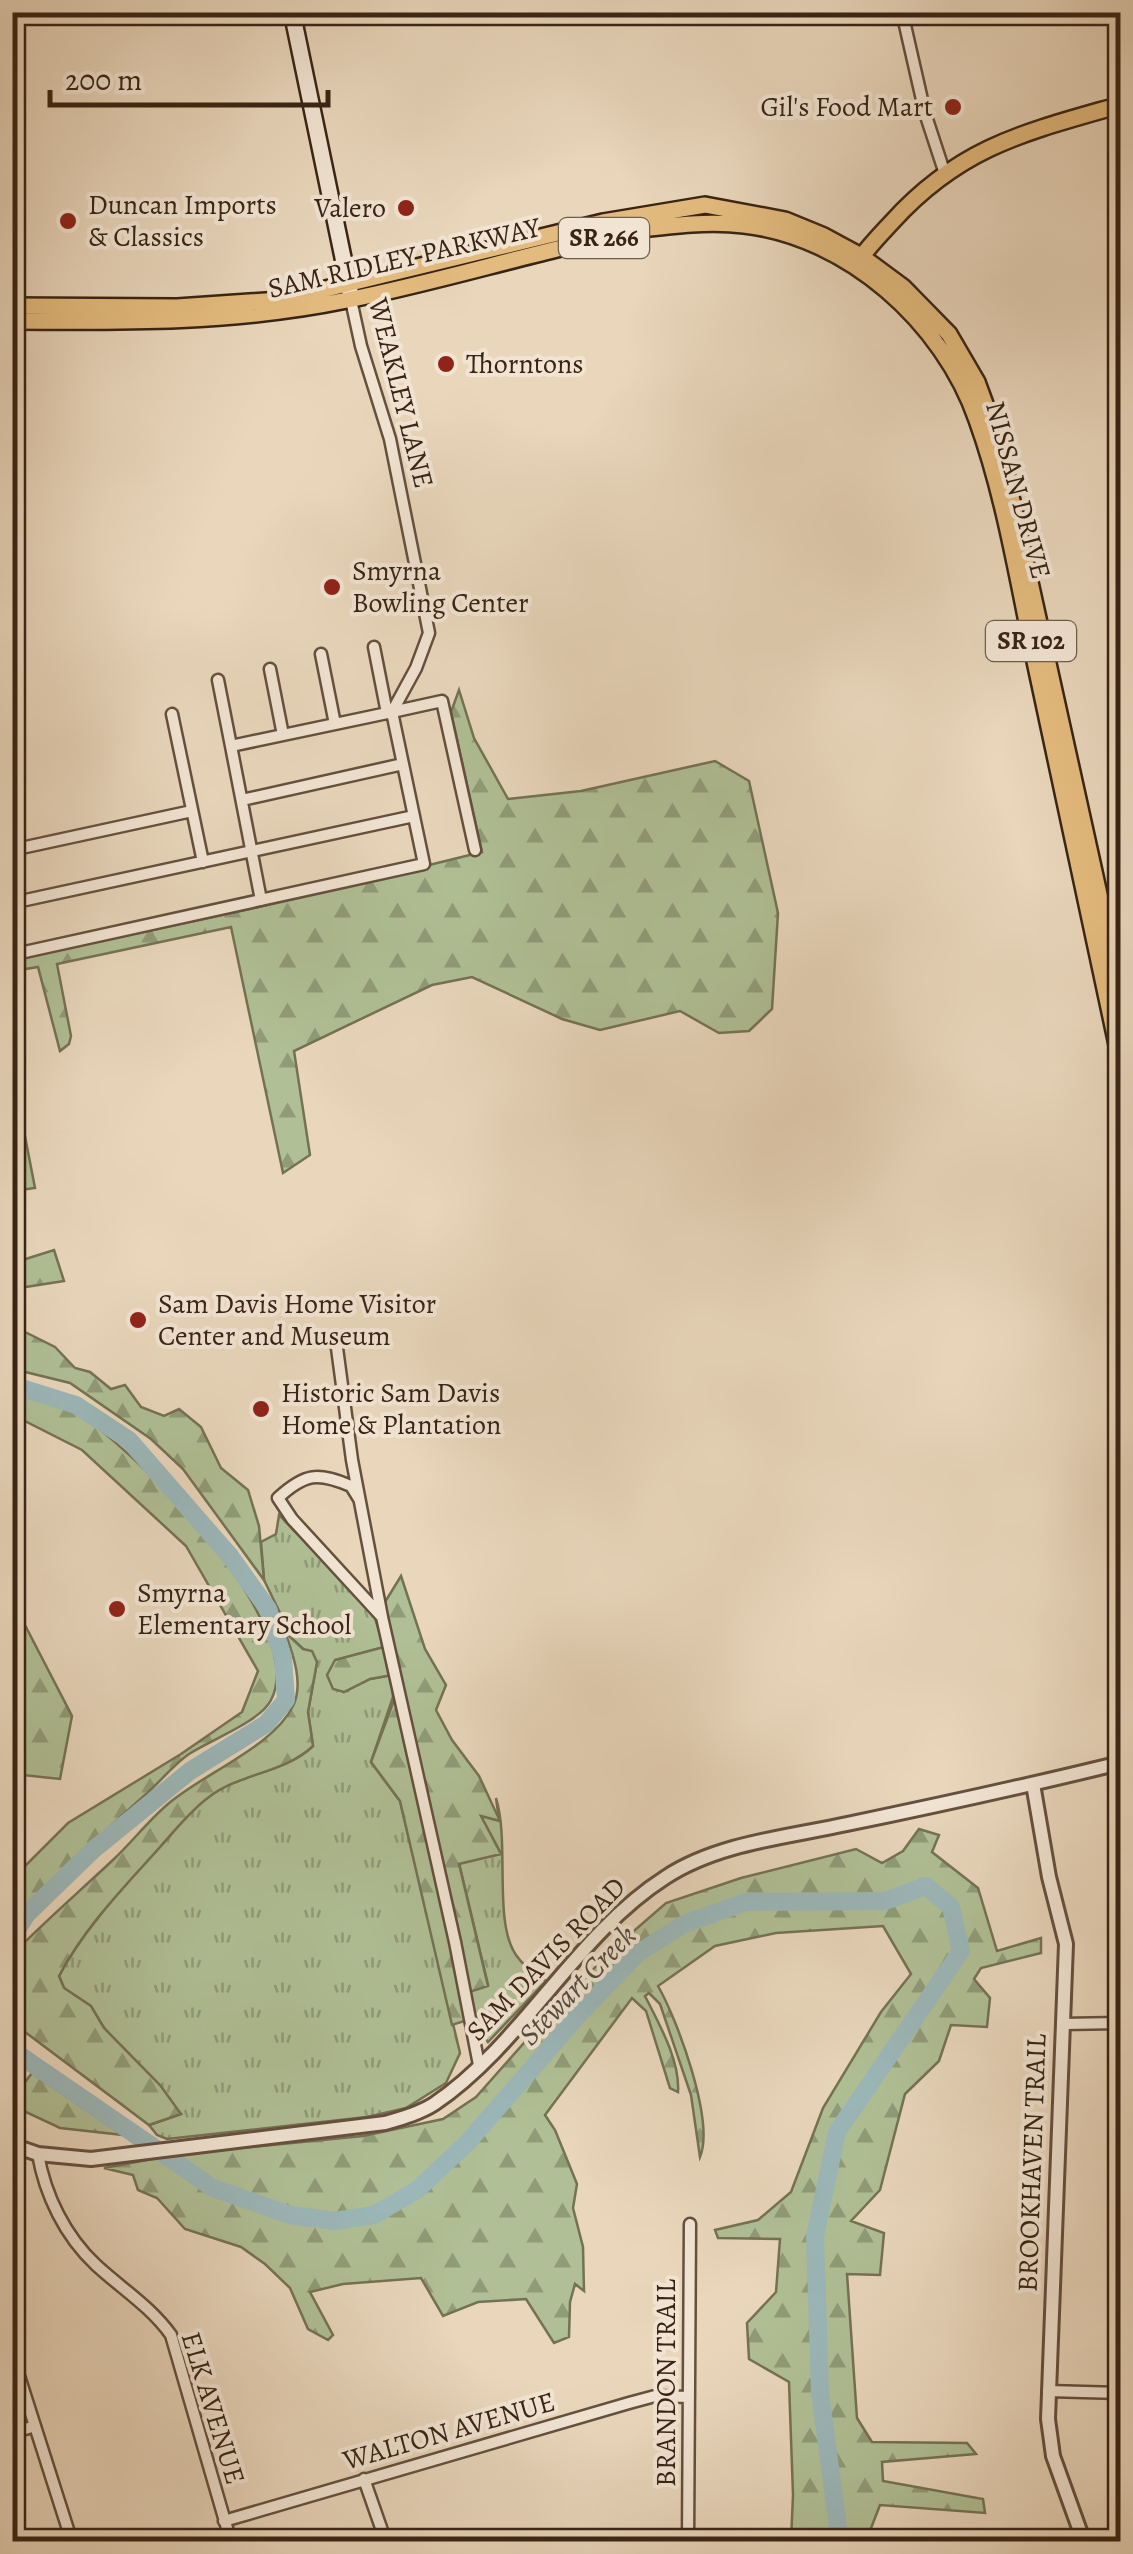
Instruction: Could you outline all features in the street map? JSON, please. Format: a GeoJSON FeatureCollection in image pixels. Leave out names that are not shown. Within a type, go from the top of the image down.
{"type":"FeatureCollection","features":[{"type":"Feature","properties":{"kind":"main road","name":"WEAKLEY LANE"},"geometry":{"type":"LineString","coordinates":[[292,12],[350,292]]}},
{"type":"Feature","properties":{"kind":"main road"},"geometry":{"type":"LineString","coordinates":[[858,261],[906,207],[945,174],[992,145],[1120,106]]}},
{"type":"Feature","properties":{"kind":"main road","name":"SAM RIDLEY PARKWAY"},"geometry":{"type":"LineString","coordinates":[[12,321],[264,316],[603,222],[705,206],[785,220],[858,261]]}},
{"type":"Feature","properties":{"kind":"main road","name":"NISSAN DRIVE"},"geometry":{"type":"LineString","coordinates":[[858,261],[903,287],[949,334],[976,382],[1000,442],[1120,989]]}},
{"type":"Feature","properties":{"kind":"main road","name":"SAM RIDLEY PARKWAY"},"geometry":{"type":"LineString","coordinates":[[12,306],[231,305],[350,292]]}},
{"type":"Feature","properties":{"kind":"main road","name":"NISSAN DRIVE"},"geometry":{"type":"LineString","coordinates":[[1112,961],[1120,1060]]}},
{"type":"Feature","properties":{"kind":"street"},"geometry":{"type":"LineString","coordinates":[[902,12],[925,113],[945,174]]}},
{"type":"Feature","properties":{"kind":"street","name":"WEAKLEY LANE"},"geometry":{"type":"LineString","coordinates":[[350,292],[361,346],[390,439],[430,633],[416,668],[389,712]]}},
{"type":"Feature","properties":{"kind":"street"},"geometry":{"type":"LineString","coordinates":[[12,918],[20,953],[424,864],[374,646]]}},
{"type":"Feature","properties":{"kind":"street"},"geometry":{"type":"LineString","coordinates":[[321,654],[334,724]]}},
{"type":"Feature","properties":{"kind":"street"},"geometry":{"type":"LineString","coordinates":[[270,669],[283,735]]}},
{"type":"Feature","properties":{"kind":"street"},"geometry":{"type":"LineString","coordinates":[[218,680],[261,900]]}},
{"type":"Feature","properties":{"kind":"street"},"geometry":{"type":"LineString","coordinates":[[232,746],[442,702],[475,850]]}},
{"type":"Feature","properties":{"kind":"street"},"geometry":{"type":"LineString","coordinates":[[172,714],[203,862]]}},
{"type":"Feature","properties":{"kind":"street"},"geometry":{"type":"LineString","coordinates":[[242,800],[403,764]]}},
{"type":"Feature","properties":{"kind":"street"},"geometry":{"type":"LineString","coordinates":[[12,850],[192,811]]}},
{"type":"Feature","properties":{"kind":"street"},"geometry":{"type":"LineString","coordinates":[[12,903],[414,816]]}},
{"type":"Feature","properties":{"kind":"street"},"geometry":{"type":"LineString","coordinates":[[336,1348],[382,1617],[456,1942],[479,2065]]}},
{"type":"Feature","properties":{"kind":"street"},"geometry":{"type":"LineString","coordinates":[[359,1498],[351,1486],[314,1475],[295,1482],[278,1498],[292,1519],[382,1617]]}},
{"type":"Feature","properties":{"kind":"street","name":"SAM DAVIS ROAD"},"geometry":{"type":"LineString","coordinates":[[12,2145],[38,2154],[83,2160],[385,2123],[408,2116],[432,2106],[479,2065],[622,1911],[668,1875],[725,1852],[1120,1763]]}},
{"type":"Feature","properties":{"kind":"street","name":"BROOKHAVEN TRAIL"},"geometry":{"type":"LineString","coordinates":[[1032,1784],[1066,1944],[1048,2391],[1054,2456],[1084,2542]]}},
{"type":"Feature","properties":{"kind":"street"},"geometry":{"type":"LineString","coordinates":[[1063,2024],[1120,2022]]}},
{"type":"Feature","properties":{"kind":"street","name":"ELK AVENUE"},"geometry":{"type":"LineString","coordinates":[[38,2154],[48,2193],[78,2245],[97,2266],[156,2314],[171,2335],[231,2542]]}},
{"type":"Feature","properties":{"kind":"street","name":"BRANDON TRAIL"},"geometry":{"type":"LineString","coordinates":[[688,2542],[690,2224]]}},
{"type":"Feature","properties":{"kind":"street"},"geometry":{"type":"LineString","coordinates":[[12,2354],[72,2542]]}},
{"type":"Feature","properties":{"kind":"street"},"geometry":{"type":"LineString","coordinates":[[1048,2391],[1120,2393]]}},
{"type":"Feature","properties":{"kind":"street","name":"WALTON AVENUE"},"geometry":{"type":"LineString","coordinates":[[224,2521],[642,2399],[688,2397]]}},
{"type":"Feature","properties":{"kind":"street"},"geometry":{"type":"LineString","coordinates":[[12,2433],[35,2426]]}},
{"type":"Feature","properties":{"kind":"street"},"geometry":{"type":"LineString","coordinates":[[364,2479],[386,2542]]}},
{"type":"Feature","properties":{"kind":"green space"},"geometry":{"type":"Polygon","coordinates":[[[459,690],[474,738],[508,799],[581,791],[715,761],[749,781],[778,913],[772,1009],[749,1031],[719,1033],[680,1011],[600,1030],[562,1019],[472,977],[432,985],[294,1051],[310,1155],[283,1173],[231,927],[57,964],[71,1036],[69,1044],[60,1051],[38,967],[13,971],[21,1018],[15,1022],[12,960],[250,909],[482,852],[451,712],[459,690]]]}},
{"type":"Feature","properties":{"kind":"green space"},"geometry":{"type":"Polygon","coordinates":[[[12,1069],[35,1188],[13,1191],[12,1191],[12,1069]]]}},
{"type":"Feature","properties":{"kind":"green space"},"geometry":{"type":"Polygon","coordinates":[[[54,1250],[64,1281],[13,1289],[13,1263],[54,1250]]]}},
{"type":"Feature","properties":{"kind":"green space"},"geometry":{"type":"Polygon","coordinates":[[[13,1326],[55,1347],[75,1368],[90,1372],[111,1389],[125,1385],[141,1407],[164,1416],[179,1409],[201,1427],[221,1468],[248,1490],[259,1526],[264,1580],[183,1469],[151,1439],[70,1383],[13,1369],[13,1326]]]}},
{"type":"Feature","properties":{"kind":"green space"},"geometry":{"type":"Polygon","coordinates":[[[19,1391],[69,1408],[97,1427],[170,1496],[241,1584],[265,1628],[276,1667],[271,1700],[265,1708],[183,1758],[13,1921],[13,1878],[68,1823],[242,1712],[258,1671],[186,1546],[82,1450],[13,1415],[13,1394],[19,1391]]]}},
{"type":"Feature","properties":{"kind":"green space"},"geometry":{"type":"Polygon","coordinates":[[[279,1515],[373,1612],[384,1647],[336,1660],[344,1692],[370,1679],[392,1675],[393,1697],[371,1762],[400,1801],[460,2053],[446,2083],[406,2108],[367,2117],[167,2139],[149,2125],[181,2114],[104,2028],[91,2007],[64,1988],[59,1976],[105,1908],[202,1802],[234,1783],[289,1762],[313,1746],[308,1712],[317,1662],[285,1632],[264,1580],[261,1542],[276,1534],[279,1515]]]}},
{"type":"Feature","properties":{"kind":"green space"},"geometry":{"type":"Polygon","coordinates":[[[401,1576],[425,1649],[446,1685],[436,1710],[479,1776],[500,1821],[481,1816],[501,1854],[459,1864],[488,1986],[466,1993],[471,2019],[452,2025],[400,1801],[371,1762],[399,1687],[382,1617],[385,1602],[401,1576]]]}},
{"type":"Feature","properties":{"kind":"green space"},"geometry":{"type":"Polygon","coordinates":[[[12,1600],[72,1716],[60,1779],[13,1774],[12,1600]]]}},
{"type":"Feature","properties":{"kind":"green space"},"geometry":{"type":"Polygon","coordinates":[[[285,1632],[303,1649],[312,1651],[317,1662],[308,1712],[313,1746],[289,1762],[221,1789],[196,1808],[105,1908],[59,1976],[64,1988],[91,2006],[104,2028],[160,2085],[181,2114],[149,2125],[13,2023],[13,1954],[168,1804],[254,1747],[283,1721],[298,1688],[285,1632]]]}},
{"type":"Feature","properties":{"kind":"green space"},"geometry":{"type":"Polygon","coordinates":[[[384,1647],[392,1675],[370,1679],[344,1692],[333,1689],[327,1675],[335,1660],[384,1647]]]}},
{"type":"Feature","properties":{"kind":"green space"},"geometry":{"type":"Polygon","coordinates":[[[496,1798],[502,1837],[503,1903],[509,1941],[523,1963],[546,1981],[488,2042],[473,2021],[466,1992],[488,1985],[459,1863],[501,1854],[480,1815],[499,1820],[496,1798]]]}},
{"type":"Feature","properties":{"kind":"green space"},"geometry":{"type":"Polygon","coordinates":[[[919,1829],[939,1835],[932,1852],[978,1888],[997,1951],[1041,1938],[1041,1953],[981,1968],[974,1979],[990,1998],[987,2027],[951,2025],[939,2061],[905,2094],[880,2190],[851,2221],[884,2233],[880,2275],[847,2274],[857,2418],[872,2442],[967,2443],[976,2454],[882,2462],[883,2481],[983,2499],[985,2513],[880,2505],[866,2541],[791,2541],[789,2382],[749,2359],[747,2323],[776,2292],[780,2239],[718,2238],[715,2230],[758,2220],[791,2192],[823,2108],[881,2012],[911,1974],[883,1926],[776,1933],[715,1946],[658,1986],[692,2070],[702,2120],[700,2157],[691,2095],[660,2004],[649,1993],[645,1996],[672,2055],[678,2092],[670,2088],[646,2011],[632,1998],[545,2115],[577,2184],[573,2208],[583,2247],[584,2291],[575,2284],[569,2337],[554,2343],[526,2299],[478,2302],[443,2316],[421,2278],[343,2284],[310,2292],[333,2335],[328,2340],[308,2329],[290,2288],[265,2264],[241,2247],[185,2229],[157,2198],[138,2190],[133,2175],[104,2168],[179,2154],[363,2136],[443,2119],[476,2097],[612,1950],[666,1903],[741,1878],[856,1849],[882,1863],[903,1851],[919,1829]]]}},
{"type":"Feature","properties":{"kind":"green space"},"geometry":{"type":"Polygon","coordinates":[[[32,2073],[123,2135],[60,2128],[13,2106],[13,2098],[32,2073]]]}},
{"type":"Feature","properties":{"kind":"waterway","name":"Stewart Creek"},"geometry":{"type":"LineString","coordinates":[[12,1385],[76,1405],[129,1440],[230,1556],[268,1609],[283,1658],[286,1700],[266,1724],[190,1771],[93,1850],[27,1914],[12,1937]]}},
{"type":"Feature","properties":{"kind":"waterway","name":"Stewart Creek"},"geometry":{"type":"LineString","coordinates":[[12,2050],[213,2188],[290,2215],[335,2221],[374,2215],[417,2190],[467,2143],[638,1953],[684,1924],[746,1902],[885,1901],[926,1886],[951,1907],[961,1951],[837,2132],[815,2236],[820,2393],[840,2542]]}},
{"type":"Feature","properties":{"kind":"place","name":"Gil's Food Mart"},"geometry":{"type":"Point","coordinates":[953,107]}},
{"type":"Feature","properties":{"kind":"place","name":"Valero"},"geometry":{"type":"Point","coordinates":[406,208]}},
{"type":"Feature","properties":{"kind":"place","name":"Duncan Imports & Classics"},"geometry":{"type":"Point","coordinates":[68,221]}},
{"type":"Feature","properties":{"kind":"place","name":"Thorntons"},"geometry":{"type":"Point","coordinates":[446,364]}},
{"type":"Feature","properties":{"kind":"place","name":"Smyrna Bowling Center"},"geometry":{"type":"Point","coordinates":[332,587]}},
{"type":"Feature","properties":{"kind":"place","name":"Sam Davis Home Visitor Center and Museum"},"geometry":{"type":"Point","coordinates":[138,1320]}},
{"type":"Feature","properties":{"kind":"place","name":"Historic Sam Davis Home & Plantation"},"geometry":{"type":"Point","coordinates":[261,1409]}},
{"type":"Feature","properties":{"kind":"place","name":"Smyrna Elementary School"},"geometry":{"type":"Point","coordinates":[117,1609]}}]}
